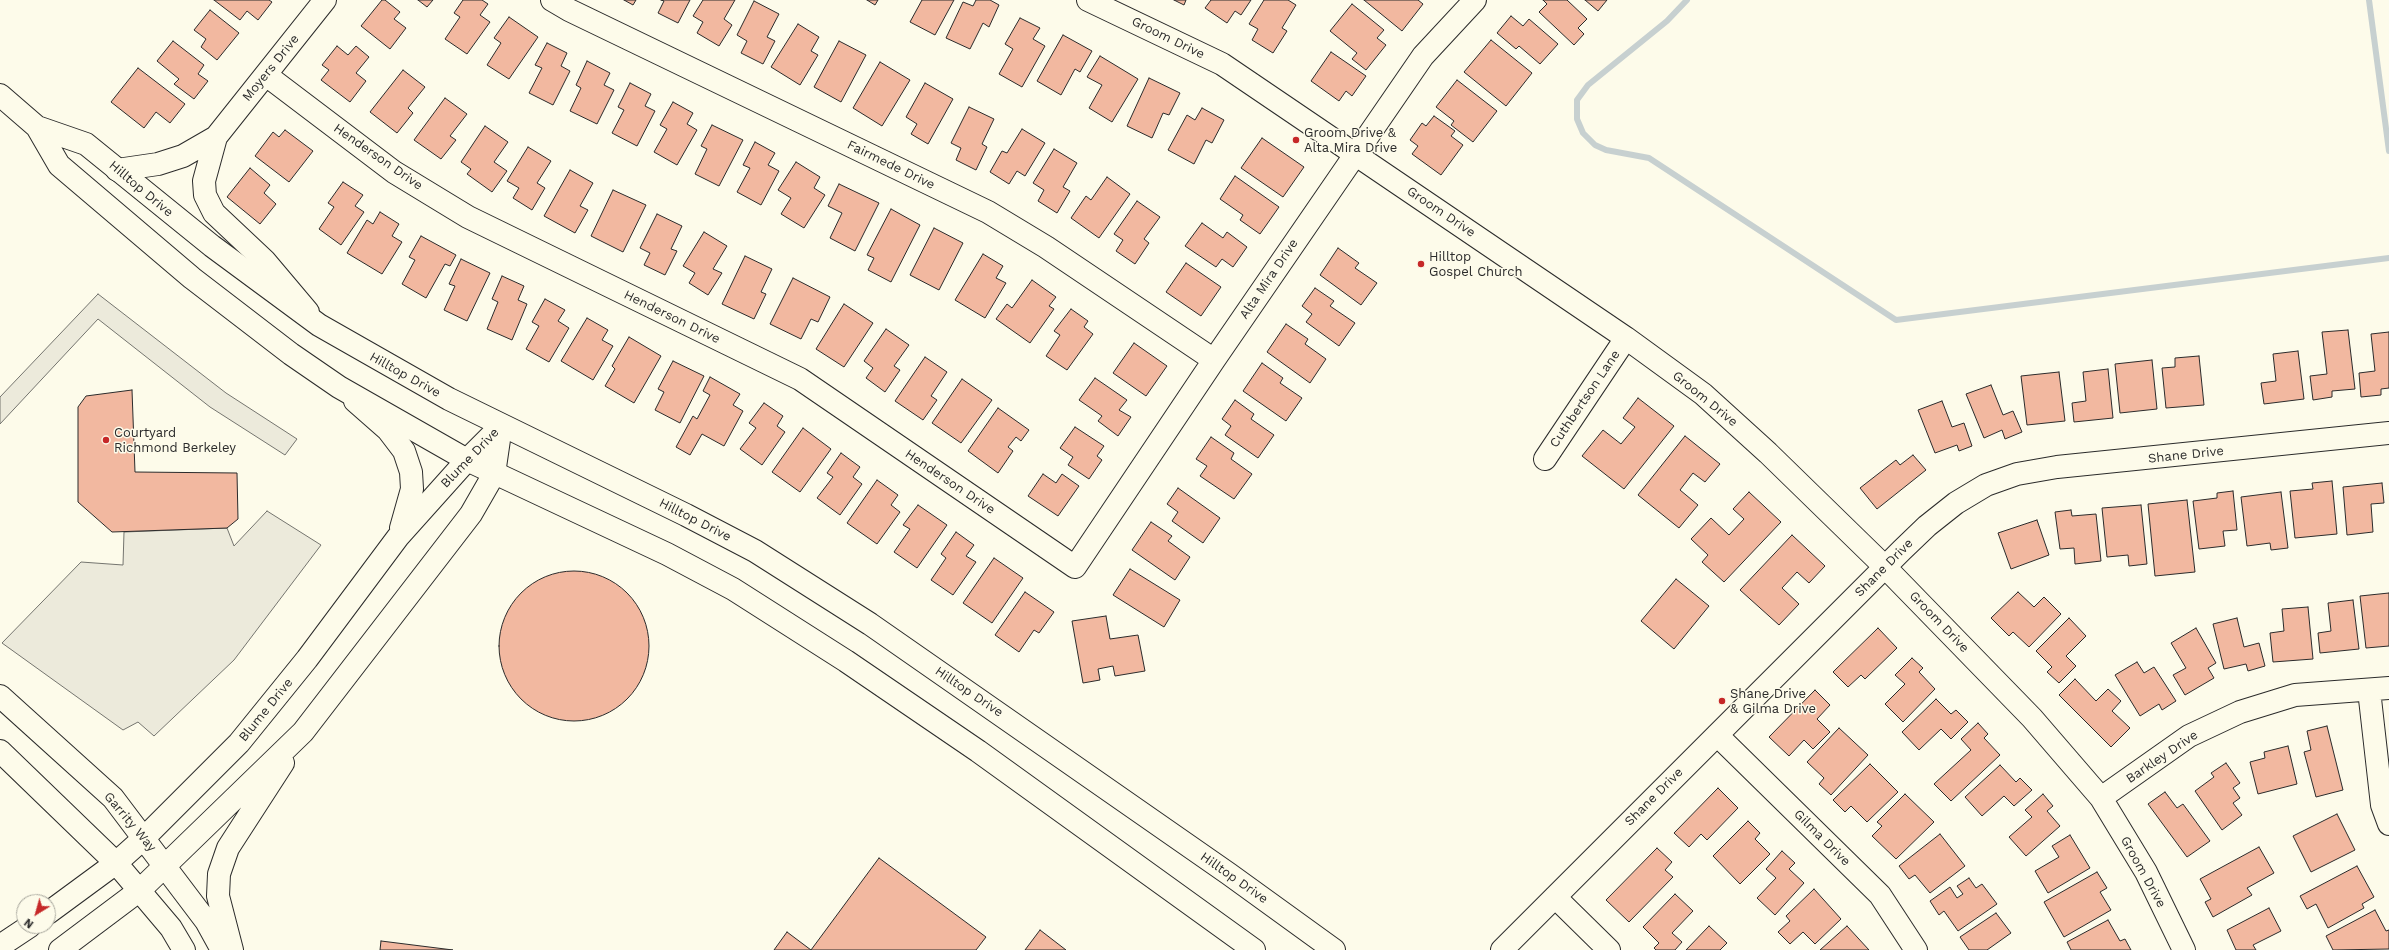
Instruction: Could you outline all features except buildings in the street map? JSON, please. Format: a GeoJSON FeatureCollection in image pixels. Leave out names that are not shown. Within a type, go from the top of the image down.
{"type":"FeatureCollection","features":[{"type":"Feature","properties":{"kind":"street","name":"Moyers Drive"},"geometry":{"type":"LineString","coordinates":[[216,137],[326,0]]}},
{"type":"Feature","properties":{"kind":"street","name":"Fairmede Drive"},"geometry":{"type":"LineString","coordinates":[[552,0],[569,10],[988,212],[1046,247],[1214,360]]}},
{"type":"Feature","properties":{"kind":"street","name":"Groom Drive"},"geometry":{"type":"LineString","coordinates":[[1088,0],[1222,64],[1626,338],[1703,394],[1768,453],[1885,567],[2032,718],[2101,798],[2146,872],[2184,950]]}},
{"type":"Feature","properties":{"kind":"street","name":"Alta Mira Drive"},"geometry":{"type":"LineString","coordinates":[[1075,567],[1214,360],[1423,56],[1475,0]]}},
{"type":"Feature","properties":{"kind":"street","name":"Henderson Drive"},"geometry":{"type":"LineString","coordinates":[[266,75],[394,172],[468,216],[800,379],[1075,567]]}},
{"type":"Feature","properties":{"kind":"street","name":"Hilltop Drive"},"geometry":{"type":"LineString","coordinates":[[0,95],[38,127],[86,144],[212,246],[319,325],[383,363],[501,426],[686,515],[761,555],[870,624],[986,704],[1334,950]]}},
{"type":"Feature","properties":{"kind":"street","name":"Hilltop Drive"},"geometry":{"type":"LineString","coordinates":[[38,127],[59,165],[192,278],[291,354],[339,388],[494,474],[667,554],[733,589],[846,661],[978,751],[1254,950]]}},
{"type":"Feature","properties":{"kind":"street"},"geometry":{"type":"LineString","coordinates":[[117,170],[158,164],[183,156],[216,137]]}},
{"type":"Feature","properties":{"kind":"street"},"geometry":{"type":"LineString","coordinates":[[216,137],[204,181],[205,195],[214,213],[265,261],[319,325]]}},
{"type":"Feature","properties":{"kind":"street","name":"Cuthbertson Lane"},"geometry":{"type":"LineString","coordinates":[[1545,459],[1626,338]]}},
{"type":"Feature","properties":{"kind":"street"},"geometry":{"type":"LineString","coordinates":[[339,388],[388,430],[404,451],[411,472],[412,489],[398,537]]}},
{"type":"Feature","properties":{"kind":"street","name":"Blume Drive"},"geometry":{"type":"LineString","coordinates":[[56,907],[116,863],[144,838],[239,743],[311,654],[398,537],[467,460],[501,426]]}},
{"type":"Feature","properties":{"kind":"street","name":"Blume Drive"},"geometry":{"type":"LineString","coordinates":[[60,950],[140,890],[303,732],[471,514],[494,474],[501,426]]}},
{"type":"Feature","properties":{"kind":"street","name":"Shane Drive"},"geometry":{"type":"LineString","coordinates":[[1502,950],[1885,567],[1927,526],[1956,503],[1986,486],[2017,474],[2056,467],[2389,433]]}},
{"type":"Feature","properties":{"kind":"street"},"geometry":{"type":"LineString","coordinates":[[2379,689],[2382,805],[2389,824]]}},
{"type":"Feature","properties":{"kind":"street","name":"Barkley Drive"},"geometry":{"type":"LineString","coordinates":[[2101,798],[2189,736],[2240,712],[2295,695],[2379,689]]}},
{"type":"Feature","properties":{"kind":"street","name":"Garrity Way"},"geometry":{"type":"LineString","coordinates":[[0,696],[113,798],[166,866],[206,921],[222,950]]}},
{"type":"Feature","properties":{"kind":"street"},"geometry":{"type":"LineString","coordinates":[[232,950],[218,896],[219,874],[228,848],[303,732]]}},
{"type":"Feature","properties":{"kind":"street","name":"Gilma Drive"},"geometry":{"type":"LineString","coordinates":[[1717,735],[1880,895],[1916,950]]}},
{"type":"Feature","properties":{"kind":"street"},"geometry":{"type":"LineString","coordinates":[[0,751],[116,863],[171,928],[184,950]]}},
{"type":"Feature","properties":{"kind":"street"},"geometry":{"type":"LineString","coordinates":[[1555,897],[1609,950]]}},
{"type":"Feature","properties":{"kind":"street"},"geometry":{"type":"LineString","coordinates":[[0,946],[18,934]]}},
{"type":"Feature","properties":{"kind":"shaded area"},"geometry":{"type":"Polygon","coordinates":[[[98,294],[226,393],[297,439],[285,455],[210,407],[98,319],[0,424],[0,397],[98,294]]]}},
{"type":"Feature","properties":{"kind":"shaded area"},"geometry":{"type":"Polygon","coordinates":[[[267,511],[321,545],[234,660],[154,736],[138,722],[123,730],[2,643],[81,562],[123,565],[124,532],[227,528],[234,546],[267,511]]]}},
{"type":"Feature","properties":{"kind":"waterway"},"geometry":{"type":"LineString","coordinates":[[1687,0],[1667,21],[1588,85],[1577,100],[1577,119],[1583,133],[1595,145],[1606,150],[1649,158],[1896,320],[2389,258]]}},
{"type":"Feature","properties":{"kind":"waterway"},"geometry":{"type":"LineString","coordinates":[[2369,0],[2389,151]]}},
{"type":"Feature","properties":{"kind":"place","name":"Groom Drive & Alta Mira Drive"},"geometry":{"type":"Point","coordinates":[1296,140]}},
{"type":"Feature","properties":{"kind":"place","name":"Hilltop Gospel Church"},"geometry":{"type":"Point","coordinates":[1421,264]}},
{"type":"Feature","properties":{"kind":"place","name":"Courtyard Richmond Berkeley"},"geometry":{"type":"Point","coordinates":[106,440]}},
{"type":"Feature","properties":{"kind":"place","name":"Shane Drive & Gilma Drive"},"geometry":{"type":"Point","coordinates":[1722,701]}}]}
